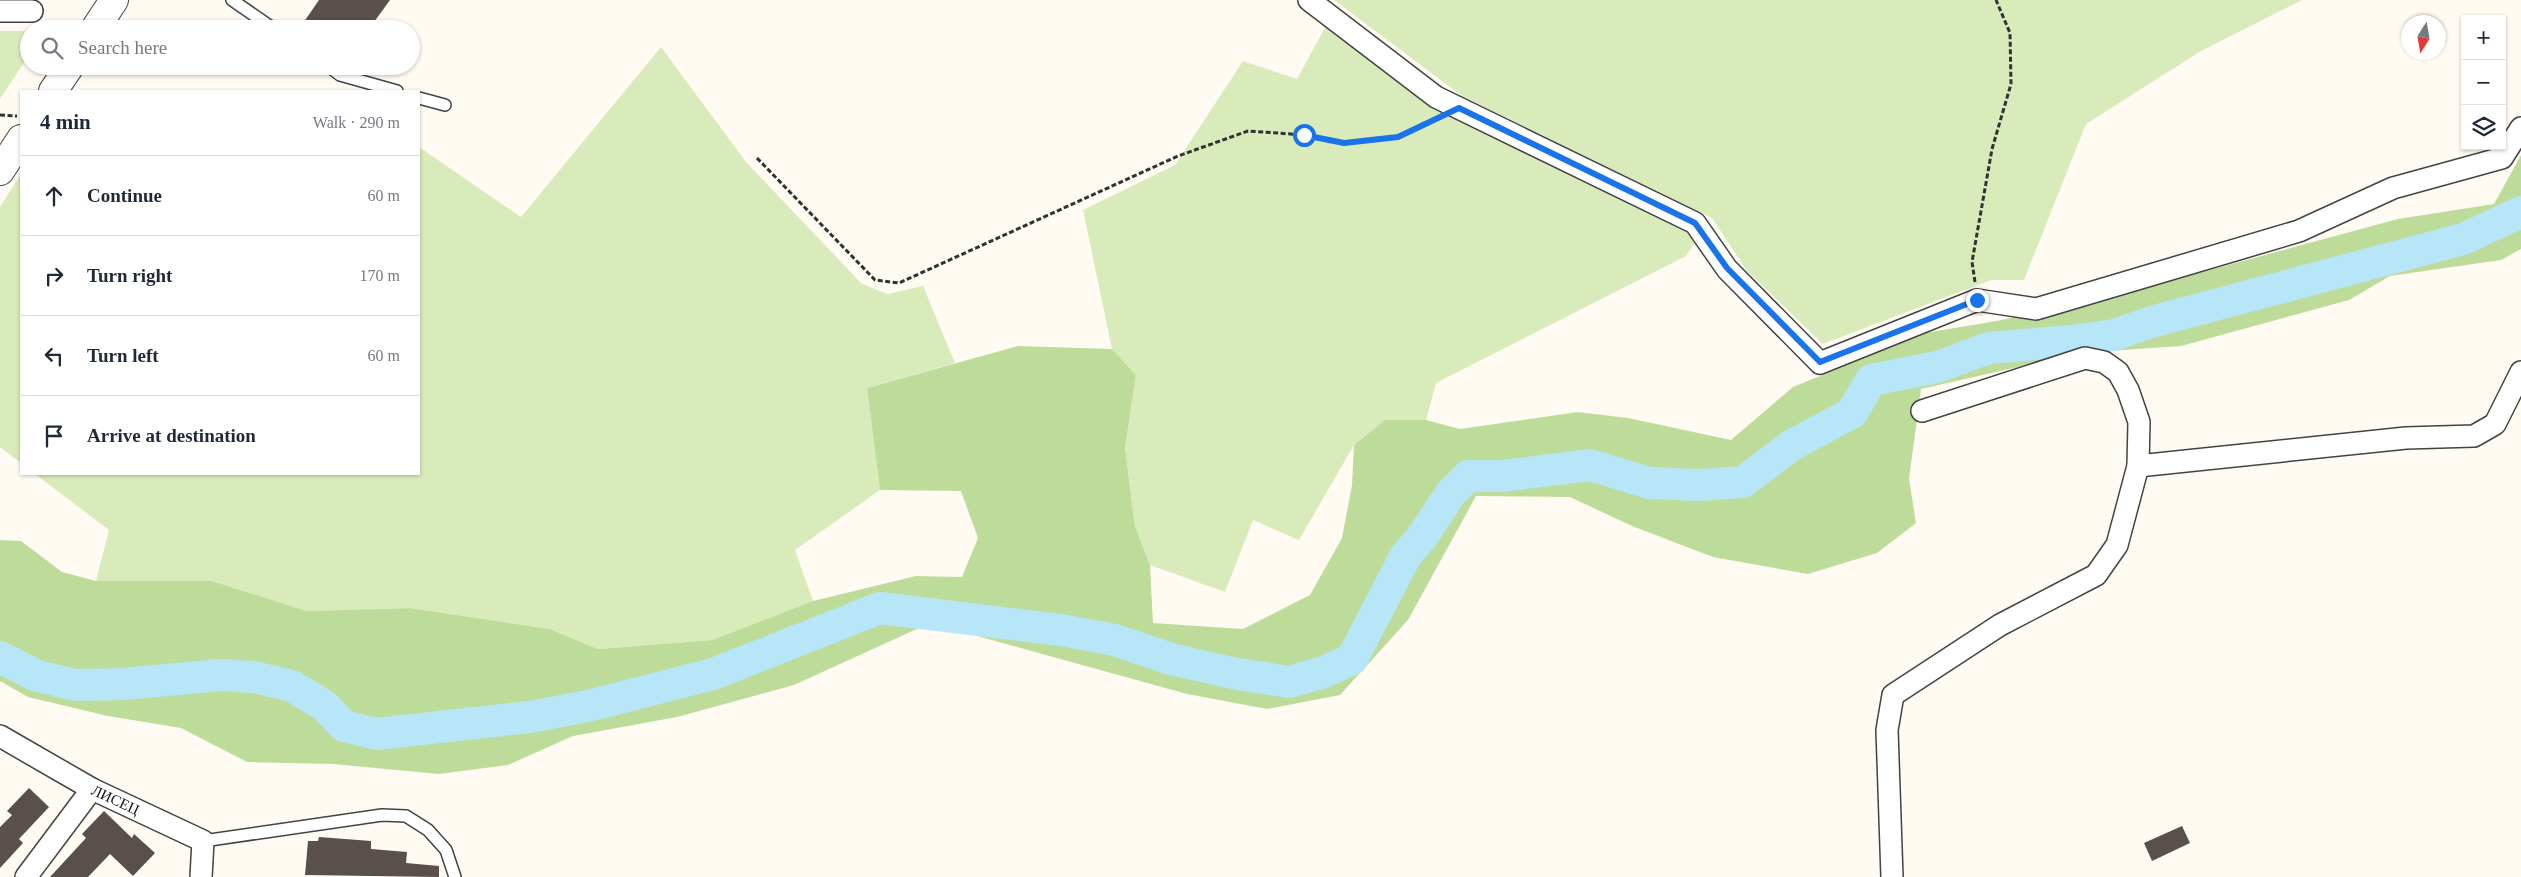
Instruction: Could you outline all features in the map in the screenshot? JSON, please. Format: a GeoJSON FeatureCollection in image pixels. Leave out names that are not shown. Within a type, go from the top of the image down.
{"type":"FeatureCollection","features":[{"type":"Feature","properties":{"kind":"street"},"geometry":{"type":"LineString","coordinates":[[101,20],[114,0]]}},
{"type":"Feature","properties":{"kind":"street"},"geometry":{"type":"LineString","coordinates":[[1309,0],[1436,97],[1695,223],[1727,268],[1820,362],[1977,300],[2036,309],[2299,230],[2393,188],[2502,158],[2521,128]]}},
{"type":"Feature","properties":{"kind":"street"},"geometry":{"type":"LineString","coordinates":[[0,11],[32,11]]}},
{"type":"Feature","properties":{"kind":"street"},"geometry":{"type":"LineString","coordinates":[[54,90],[64,75]]}},
{"type":"Feature","properties":{"kind":"street"},"geometry":{"type":"LineString","coordinates":[[0,171],[20,141]]}},
{"type":"Feature","properties":{"kind":"street"},"geometry":{"type":"LineString","coordinates":[[1892,877],[1886,730],[1893,695],[2000,625],[2096,575],[2117,545],[2138,466],[2139,422],[2128,390],[2118,372],[2104,362],[2085,358],[1922,411]]}},
{"type":"Feature","properties":{"kind":"street"},"geometry":{"type":"LineString","coordinates":[[2138,466],[2406,438],[2474,436],[2494,424],[2521,372]]}},
{"type":"Feature","properties":{"kind":"street","name":"ЛИСЕЦ"},"geometry":{"type":"LineString","coordinates":[[0,736],[92,789],[203,842]]}},
{"type":"Feature","properties":{"kind":"street"},"geometry":{"type":"LineString","coordinates":[[26,877],[92,789]]}},
{"type":"Feature","properties":{"kind":"street"},"geometry":{"type":"LineString","coordinates":[[201,877],[203,842]]}},
{"type":"Feature","properties":{"kind":"lane"},"geometry":{"type":"LineString","coordinates":[[232,0],[261,20]]}},
{"type":"Feature","properties":{"kind":"lane"},"geometry":{"type":"LineString","coordinates":[[340,75],[393,90]]}},
{"type":"Feature","properties":{"kind":"lane"},"geometry":{"type":"LineString","coordinates":[[420,98],[445,105]]}},
{"type":"Feature","properties":{"kind":"lane"},"geometry":{"type":"LineString","coordinates":[[203,842],[382,815],[406,816],[428,830],[446,850],[455,877]]}},
{"type":"Feature","properties":{"kind":"path"},"geometry":{"type":"LineString","coordinates":[[1977,300],[1972,262],[1992,149],[2011,84],[2010,33],[1996,0]]}},
{"type":"Feature","properties":{"kind":"path"},"geometry":{"type":"LineString","coordinates":[[757,158],[875,280],[899,283],[1178,156],[1248,131],[1304,135],[1344,143],[1398,137],[1459,108]]}},
{"type":"Feature","properties":{"kind":"path"},"geometry":{"type":"LineString","coordinates":[[0,115],[20,116]]}},
{"type":"Feature","properties":{"kind":"green space"},"geometry":{"type":"Polygon","coordinates":[[[1334,0],[2302,0],[2201,51],[2086,124],[2024,280],[1991,280],[1823,344],[1747,271],[1712,218],[1462,96],[1334,0]]]}},
{"type":"Feature","properties":{"kind":"green space"},"geometry":{"type":"Polygon","coordinates":[[[1327,24],[1698,238],[1686,256],[1436,383],[1426,420],[1385,420],[1354,445],[1299,540],[1253,520],[1225,592],[1150,565],[1135,526],[1125,448],[1136,375],[1112,349],[1083,210],[1175,165],[1243,61],[1297,79],[1327,24]]]}},
{"type":"Feature","properties":{"kind":"green space"},"geometry":{"type":"Polygon","coordinates":[[[0,31],[20,31],[20,69],[0,99],[0,31]]]}},
{"type":"Feature","properties":{"kind":"green space"},"geometry":{"type":"Polygon","coordinates":[[[661,47],[746,162],[862,284],[888,294],[923,286],[955,363],[867,388],[880,490],[795,550],[813,601],[712,640],[598,649],[550,629],[410,608],[307,611],[212,581],[96,581],[109,530],[36,475],[420,475],[420,148],[521,217],[661,47]]]}},
{"type":"Feature","properties":{"kind":"green space"},"geometry":{"type":"Polygon","coordinates":[[[2521,155],[2521,249],[2501,260],[2390,276],[2349,300],[2181,346],[2079,353],[1921,389],[1909,479],[1916,523],[1877,553],[1808,574],[1713,557],[1632,526],[1570,497],[1476,496],[1408,620],[1340,695],[1267,709],[1187,694],[930,623],[794,685],[677,717],[573,736],[508,765],[439,774],[333,764],[247,762],[181,728],[108,716],[28,697],[0,681],[0,540],[21,541],[62,572],[96,581],[212,581],[307,611],[410,608],[550,629],[598,649],[712,640],[813,601],[916,576],[962,577],[978,538],[961,491],[880,490],[867,388],[1018,346],[1112,349],[1136,375],[1125,448],[1135,526],[1150,565],[1153,623],[1243,629],[1310,595],[1342,538],[1352,485],[1354,445],[1385,420],[1426,420],[1460,429],[1578,412],[1628,418],[1731,440],[1793,387],[1925,333],[2002,320],[2158,284],[2398,219],[2494,204],[2521,155]]]}},
{"type":"Feature","properties":{"kind":"green space"},"geometry":{"type":"Polygon","coordinates":[[[20,176],[20,462],[0,447],[0,207],[20,176]]]}},
{"type":"Feature","properties":{"kind":"building"},"geometry":{"type":"Polygon","coordinates":[[[319,0],[390,0],[376,20],[305,20],[319,0]]]}},
{"type":"Feature","properties":{"kind":"building"},"geometry":{"type":"Polygon","coordinates":[[[29,788],[49,807],[19,839],[23,843],[0,868],[0,827],[12,815],[7,811],[29,788]]]}},
{"type":"Feature","properties":{"kind":"building"},"geometry":{"type":"Polygon","coordinates":[[[104,811],[132,838],[134,834],[155,853],[133,876],[110,854],[88,877],[50,877],[86,838],[82,834],[104,811]]]}},
{"type":"Feature","properties":{"kind":"building"},"geometry":{"type":"Polygon","coordinates":[[[2182,826],[2190,843],[2152,861],[2144,843],[2182,826]]]}},
{"type":"Feature","properties":{"kind":"building"},"geometry":{"type":"Polygon","coordinates":[[[319,837],[371,841],[371,849],[407,852],[406,863],[439,866],[439,877],[305,875],[308,841],[318,841],[319,837]]]}},
{"type":"Feature","properties":{"kind":"waterway"},"geometry":{"type":"LineString","coordinates":[[0,657],[37,676],[76,685],[123,684],[220,675],[254,677],[292,686],[325,706],[344,726],[377,734],[530,717],[588,706],[713,674],[880,608],[1061,630],[1115,640],[1171,659],[1232,673],[1289,682],[1324,672],[1352,659],[1405,557],[1424,534],[1451,493],[1468,476],[1502,476],[1590,465],[1649,483],[1699,485],[1743,482],[1792,445],[1852,413],[1871,380],[1937,367],[1989,348],[2114,335],[2151,322],[2463,239],[2521,212]]}},
{"type":"Feature","properties":{"kind":"route"},"geometry":{"type":"LineString","coordinates":[[1304,135],[1344,143],[1398,137],[1459,108],[1695,223],[1727,268],[1820,362],[1977,300]]}}]}
